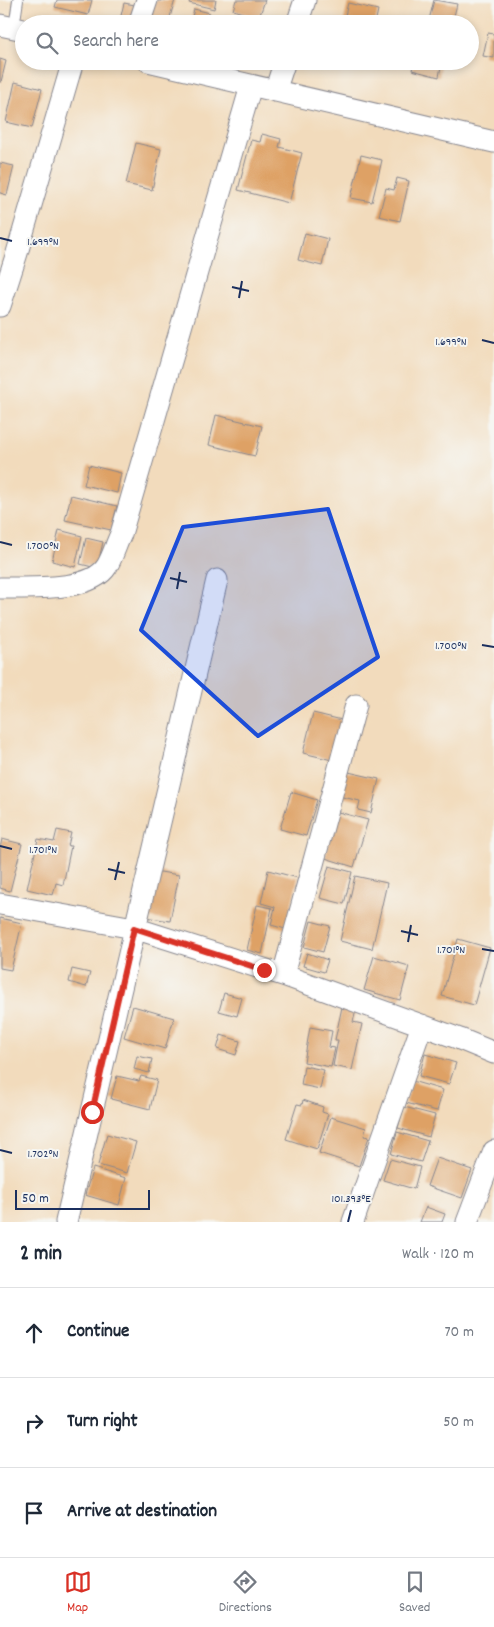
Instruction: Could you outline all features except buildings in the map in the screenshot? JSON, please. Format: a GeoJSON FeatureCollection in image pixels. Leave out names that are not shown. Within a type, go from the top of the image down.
{"type":"FeatureCollection","features":[{"type":"Feature","properties":{"kind":"street"},"geometry":{"type":"LineString","coordinates":[[142,15],[147,0]]}},
{"type":"Feature","properties":{"kind":"street"},"geometry":{"type":"LineString","coordinates":[[300,15],[305,0]]}},
{"type":"Feature","properties":{"kind":"street"},"geometry":{"type":"LineString","coordinates":[[0,306],[70,70]]}},
{"type":"Feature","properties":{"kind":"street"},"geometry":{"type":"LineString","coordinates":[[185,70],[494,142]]}},
{"type":"Feature","properties":{"kind":"street"},"geometry":{"type":"LineString","coordinates":[[275,91],[282,70]]}},
{"type":"Feature","properties":{"kind":"street"},"geometry":{"type":"LineString","coordinates":[[0,588],[72,586],[89,580],[106,566],[121,534],[251,86]]}},
{"type":"Feature","properties":{"kind":"street"},"geometry":{"type":"LineString","coordinates":[[66,1222],[217,580]]}},
{"type":"Feature","properties":{"kind":"street"},"geometry":{"type":"LineString","coordinates":[[283,975],[356,705]]}},
{"type":"Feature","properties":{"kind":"street"},"geometry":{"type":"LineString","coordinates":[[0,904],[134,928],[283,975],[494,1053]]}},
{"type":"Feature","properties":{"kind":"street"},"geometry":{"type":"LineString","coordinates":[[353,1222],[422,1025]]}},
{"type":"Feature","properties":{"kind":"street"},"geometry":{"type":"LineString","coordinates":[[467,1222],[494,1152]]}},
{"type":"Feature","properties":{"kind":"lane"},"geometry":{"type":"LineString","coordinates":[[15,15],[18,0]]}},
{"type":"Feature","properties":{"kind":"highlighted area"},"geometry":{"type":"Polygon","coordinates":[[[328,509],[378,657],[258,736],[141,630],[183,527],[328,509]]]}},
{"type":"Feature","properties":{"kind":"route"},"geometry":{"type":"LineString","coordinates":[[92,1112],[134,928],[264,970]]}}]}
